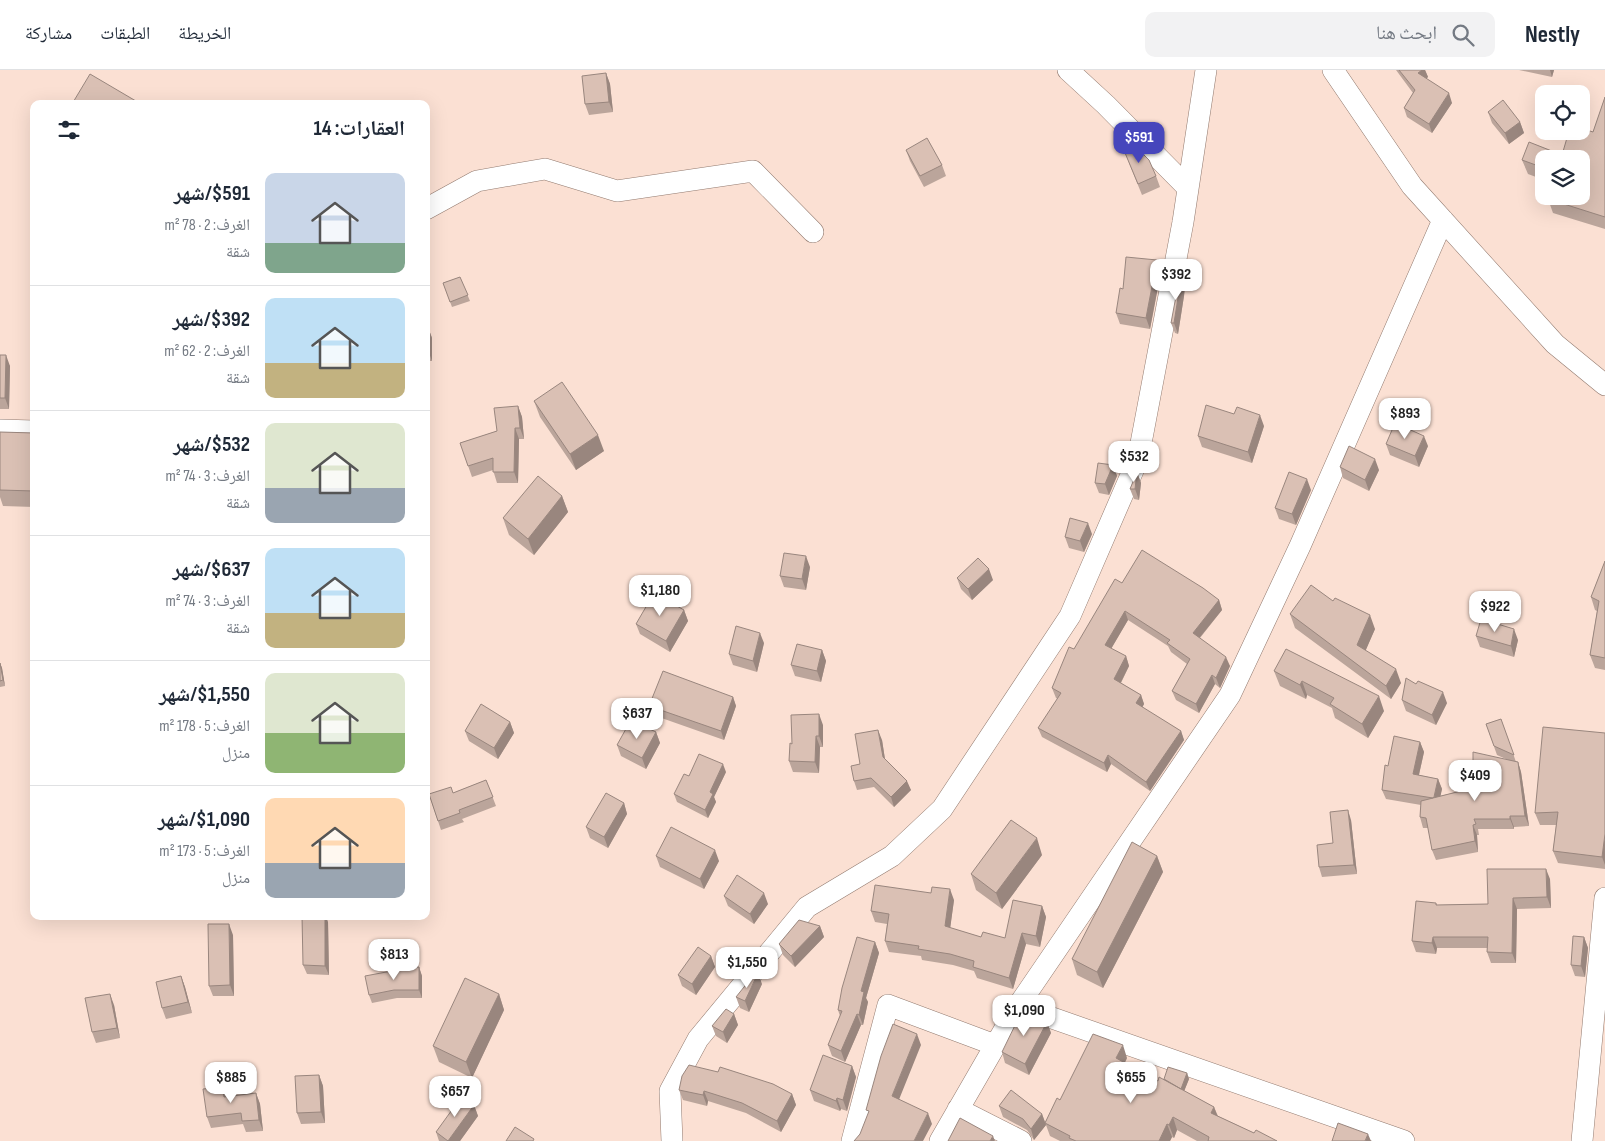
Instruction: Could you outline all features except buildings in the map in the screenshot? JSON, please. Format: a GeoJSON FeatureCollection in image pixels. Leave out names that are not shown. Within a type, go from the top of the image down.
{"type":"FeatureCollection","features":[{"type":"Feature","properties":{"kind":"street"},"geometry":{"type":"LineString","coordinates":[[1068,70],[1188,188]]}},
{"type":"Feature","properties":{"kind":"street"},"geometry":{"type":"LineString","coordinates":[[672,1141],[670,1091],[698,1039],[807,907],[892,856],[942,809],[1070,616],[1138,459],[1188,188],[1206,70]]}},
{"type":"Feature","properties":{"kind":"street"},"geometry":{"type":"LineString","coordinates":[[1333,70],[1412,186],[1555,344],[1605,386]]}},
{"type":"Feature","properties":{"kind":"street"},"geometry":{"type":"LineString","coordinates":[[430,207],[477,181],[545,169],[617,191],[753,170],[813,232]]}},
{"type":"Feature","properties":{"kind":"street"},"geometry":{"type":"LineString","coordinates":[[940,1141],[1018,1006],[1230,695],[1300,546],[1443,220]]}},
{"type":"Feature","properties":{"kind":"street"},"geometry":{"type":"LineString","coordinates":[[0,430],[30,431]]}},
{"type":"Feature","properties":{"kind":"street"},"geometry":{"type":"LineString","coordinates":[[1582,1141],[1605,898]]}},
{"type":"Feature","properties":{"kind":"street"},"geometry":{"type":"LineString","coordinates":[[852,1141],[888,1005],[995,1045]]}},
{"type":"Feature","properties":{"kind":"street"},"geometry":{"type":"LineString","coordinates":[[1018,1006],[1404,1141]]}},
{"type":"Feature","properties":{"kind":"street"},"geometry":{"type":"LineString","coordinates":[[958,1109],[1021,1141]]}}]}
